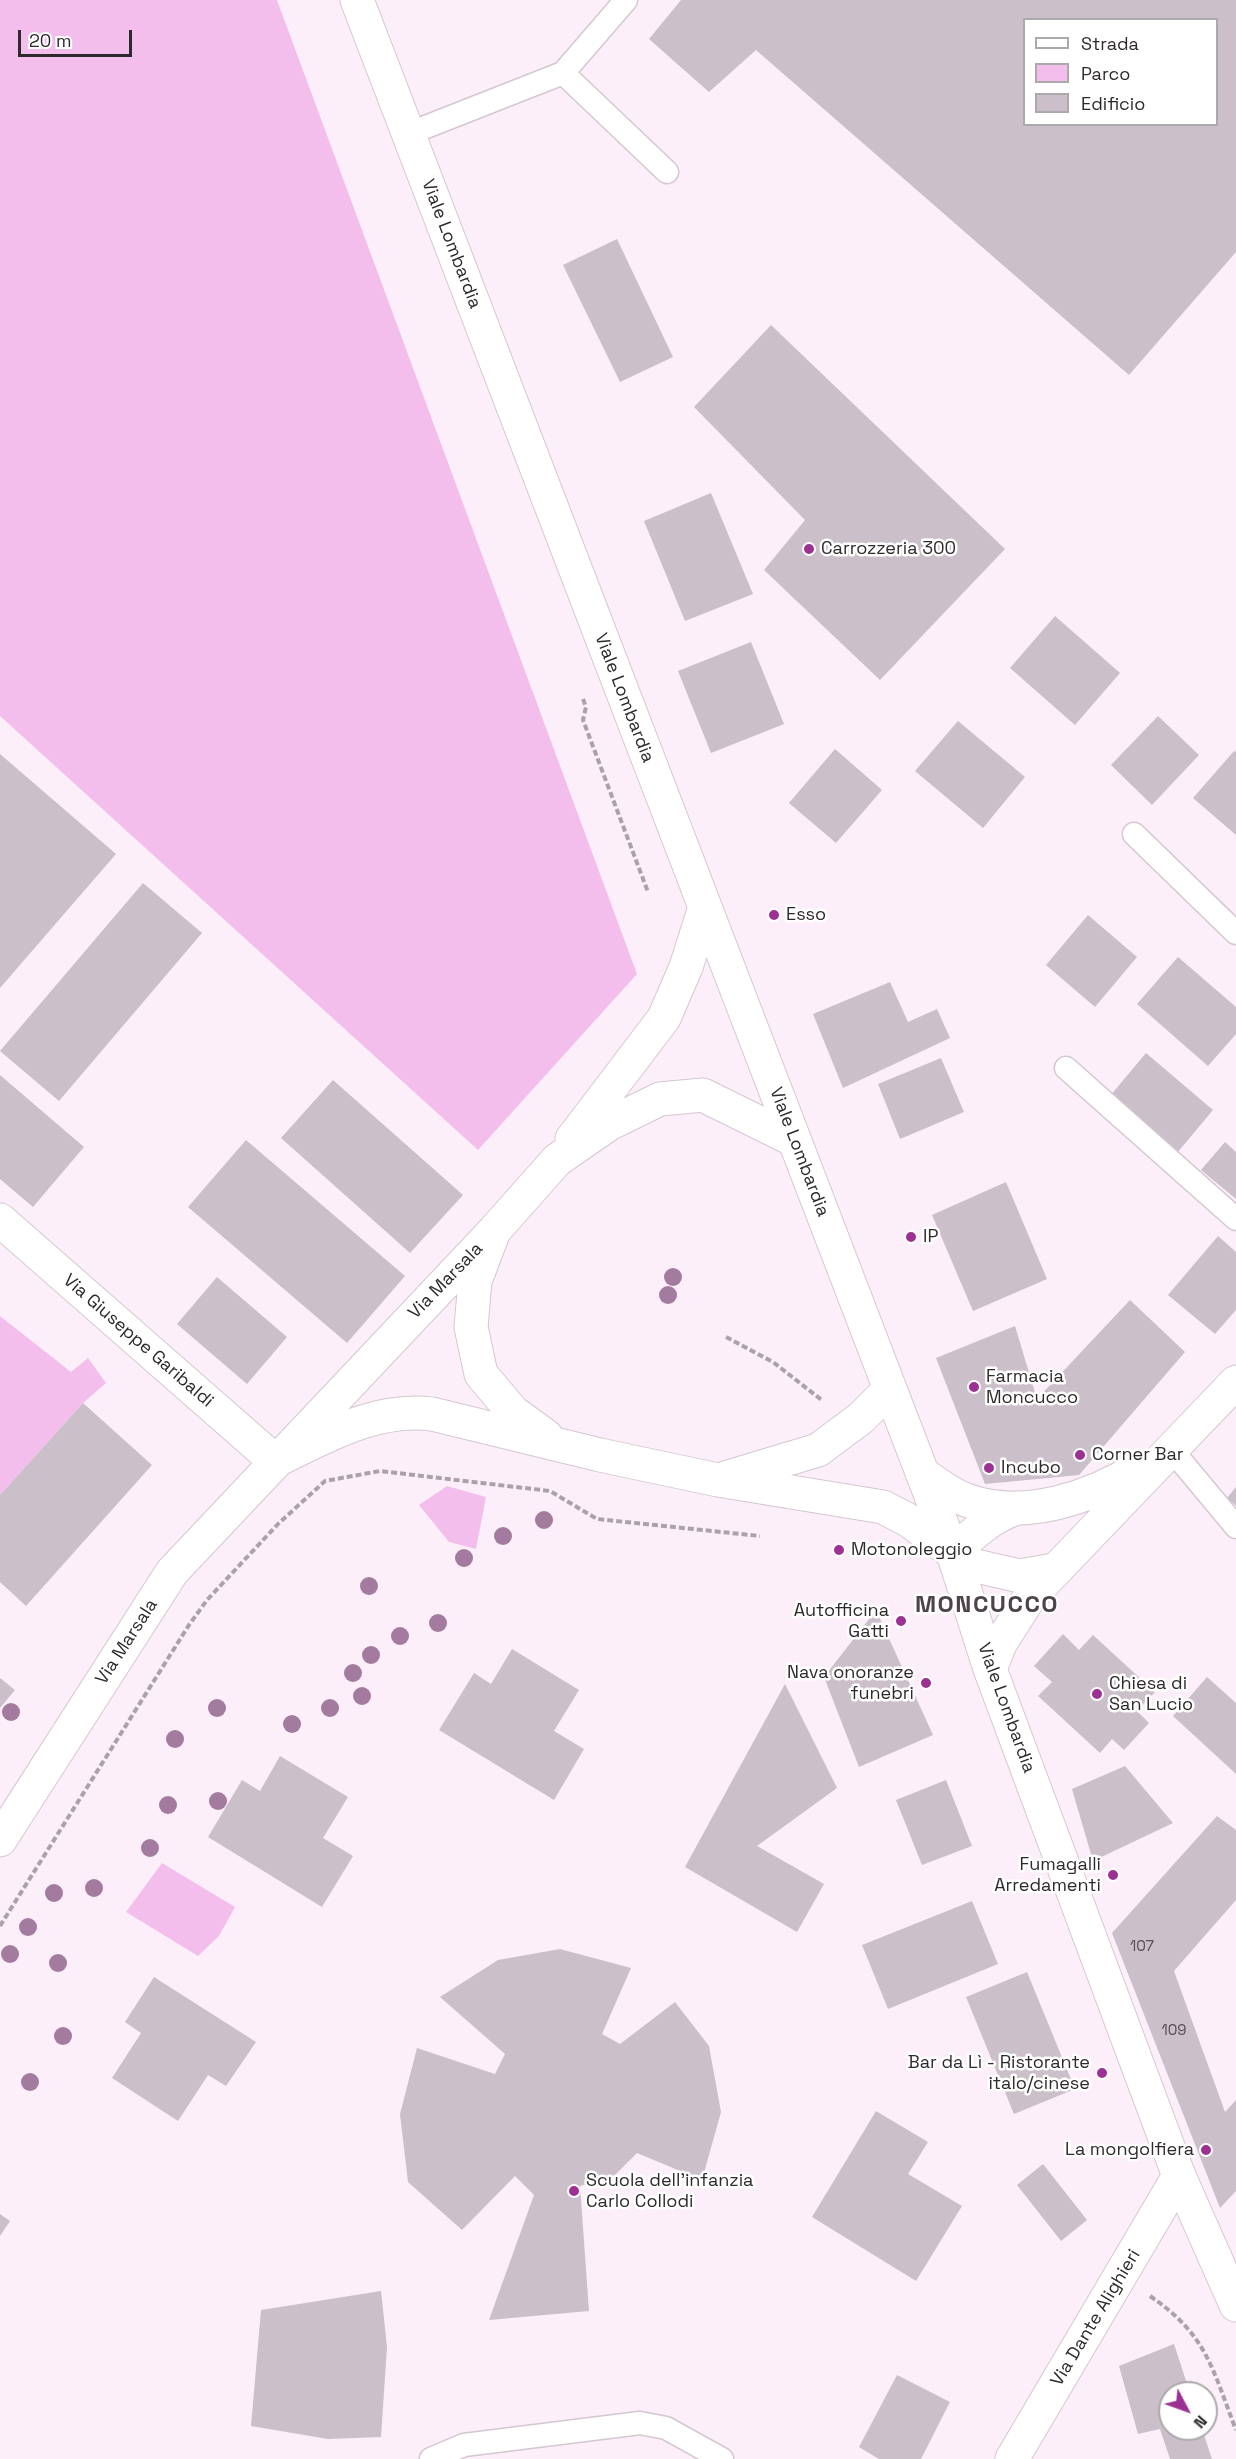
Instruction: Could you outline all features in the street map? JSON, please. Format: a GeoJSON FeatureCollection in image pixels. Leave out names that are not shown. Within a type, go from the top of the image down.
{"type":"FeatureCollection","features":[{"type":"Feature","properties":{"kind":"main road","name":"Viale Lombardia"},"geometry":{"type":"LineString","coordinates":[[357,0],[953,1553],[990,1669],[1179,2176],[1236,2305]]}},
{"type":"Feature","properties":{"kind":"main road","name":"Via Marsala"},"geometry":{"type":"LineString","coordinates":[[0,1839],[172,1572],[494,1231],[557,1160],[664,1018],[686,967],[705,907]]}},
{"type":"Feature","properties":{"kind":"main road","name":"Via Marsala"},"geometry":{"type":"LineString","coordinates":[[557,1160],[609,1124],[660,1099],[703,1095],[795,1140]]}},
{"type":"Feature","properties":{"kind":"main road","name":"Via Giuseppe Garibaldi"},"geometry":{"type":"LineString","coordinates":[[0,1220],[275,1461]]}},
{"type":"Feature","properties":{"kind":"main road","name":"Via Marsala"},"geometry":{"type":"LineString","coordinates":[[494,1231],[475,1281],[471,1326],[481,1374],[513,1412],[556,1444]]}},
{"type":"Feature","properties":{"kind":"main road"},"geometry":{"type":"LineString","coordinates":[[990,1669],[1012,1622],[1053,1570],[1236,1382]]}},
{"type":"Feature","properties":{"kind":"main road","name":"Via Marsala"},"geometry":{"type":"LineString","coordinates":[[717,1480],[818,1450],[861,1418],[890,1389]]}},
{"type":"Feature","properties":{"kind":"main road","name":"Via Marsala"},"geometry":{"type":"LineString","coordinates":[[275,1461],[377,1416],[408,1411],[432,1414],[717,1480],[883,1508],[908,1520],[953,1553],[976,1566],[998,1573],[1020,1576],[1053,1570]]}},
{"type":"Feature","properties":{"kind":"main road"},"geometry":{"type":"LineString","coordinates":[[953,1553],[985,1524],[1000,1514],[1017,1508],[1069,1500],[1110,1486],[1171,1449]]}},
{"type":"Feature","properties":{"kind":"main road"},"geometry":{"type":"LineString","coordinates":[[922,1473],[966,1500],[1017,1508]]}},
{"type":"Feature","properties":{"kind":"main road","name":"Via Dante Alighieri"},"geometry":{"type":"LineString","coordinates":[[1012,2459],[1179,2176]]}},
{"type":"Feature","properties":{"kind":"lane"},"geometry":{"type":"LineString","coordinates":[[408,134],[563,73],[626,0]]}},
{"type":"Feature","properties":{"kind":"lane"},"geometry":{"type":"LineString","coordinates":[[563,73],[667,172]]}},
{"type":"Feature","properties":{"kind":"lane"},"geometry":{"type":"LineString","coordinates":[[1134,834],[1236,933]]}},
{"type":"Feature","properties":{"kind":"lane"},"geometry":{"type":"LineString","coordinates":[[1066,1068],[1236,1219]]}},
{"type":"Feature","properties":{"kind":"lane"},"geometry":{"type":"LineString","coordinates":[[1171,1449],[1236,1527]]}},
{"type":"Feature","properties":{"kind":"lane"},"geometry":{"type":"LineString","coordinates":[[431,2459],[464,2445],[640,2423],[666,2428],[722,2459]]}},
{"type":"Feature","properties":{"kind":"path"},"geometry":{"type":"LineString","coordinates":[[726,1337],[773,1362],[840,1413],[861,1418]]}},
{"type":"Feature","properties":{"kind":"path"},"geometry":{"type":"LineString","coordinates":[[0,1926],[207,1600],[278,1524],[325,1481],[380,1471],[550,1491],[597,1519],[760,1536]]}},
{"type":"Feature","properties":{"kind":"path"},"geometry":{"type":"LineString","coordinates":[[1155,2300],[1188,2326],[1203,2347],[1236,2430]]}},
{"type":"Feature","properties":{"kind":"green space"},"geometry":{"type":"Polygon","coordinates":[[[0,0],[277,0],[637,974],[478,1150],[0,716],[0,0]]]}},
{"type":"Feature","properties":{"kind":"green space"},"geometry":{"type":"Polygon","coordinates":[[[0,1316],[71,1372],[88,1358],[106,1383],[83,1403],[0,1495],[0,1316]]]}},
{"type":"Feature","properties":{"kind":"green space"},"geometry":{"type":"Polygon","coordinates":[[[447,1486],[486,1497],[476,1549],[449,1542],[419,1505],[447,1486]]]}},
{"type":"Feature","properties":{"kind":"green space"},"geometry":{"type":"Polygon","coordinates":[[[162,1863],[235,1907],[219,1936],[198,1956],[126,1912],[162,1863]]]}},
{"type":"Feature","properties":{"kind":"building"},"geometry":{"type":"Polygon","coordinates":[[[681,0],[1236,0],[1236,252],[1129,375],[756,50],[709,92],[649,39],[681,0]]]}},
{"type":"Feature","properties":{"kind":"building"},"geometry":{"type":"Polygon","coordinates":[[[617,239],[673,357],[620,382],[563,265],[617,239]]]}},
{"type":"Feature","properties":{"kind":"building"},"geometry":{"type":"Polygon","coordinates":[[[771,325],[1005,549],[880,680],[764,570],[805,520],[694,407],[771,325]]]}},
{"type":"Feature","properties":{"kind":"building"},"geometry":{"type":"Polygon","coordinates":[[[711,493],[753,594],[685,621],[644,521],[711,493]]]}},
{"type":"Feature","properties":{"kind":"building"},"geometry":{"type":"Polygon","coordinates":[[[1055,616],[1120,673],[1075,725],[1010,668],[1055,616]]]}},
{"type":"Feature","properties":{"kind":"building"},"geometry":{"type":"Polygon","coordinates":[[[751,642],[784,724],[711,753],[678,671],[751,642]]]}},
{"type":"Feature","properties":{"kind":"building"},"geometry":{"type":"Polygon","coordinates":[[[1158,716],[1199,755],[1152,805],[1111,765],[1158,716]]]}},
{"type":"Feature","properties":{"kind":"building"},"geometry":{"type":"Polygon","coordinates":[[[958,721],[1025,777],[983,828],[915,771],[958,721]]]}},
{"type":"Feature","properties":{"kind":"building"},"geometry":{"type":"Polygon","coordinates":[[[835,749],[882,790],[836,843],[789,803],[835,749]]]}},
{"type":"Feature","properties":{"kind":"building"},"geometry":{"type":"Polygon","coordinates":[[[1234,751],[1236,752],[1236,835],[1193,798],[1234,751]]]}},
{"type":"Feature","properties":{"kind":"building"},"geometry":{"type":"Polygon","coordinates":[[[0,754],[116,854],[0,988],[0,754]]]}},
{"type":"Feature","properties":{"kind":"building"},"geometry":{"type":"Polygon","coordinates":[[[143,883],[202,933],[59,1101],[0,1051],[143,883]]]}},
{"type":"Feature","properties":{"kind":"building"},"geometry":{"type":"Polygon","coordinates":[[[1088,915],[1137,957],[1095,1007],[1046,965],[1088,915]]]}},
{"type":"Feature","properties":{"kind":"building"},"geometry":{"type":"Polygon","coordinates":[[[1178,957],[1236,1007],[1236,1034],[1208,1066],[1137,1004],[1178,957]]]}},
{"type":"Feature","properties":{"kind":"building"},"geometry":{"type":"Polygon","coordinates":[[[890,982],[908,1022],[937,1009],[950,1038],[843,1088],[813,1014],[890,982]]]}},
{"type":"Feature","properties":{"kind":"building"},"geometry":{"type":"Polygon","coordinates":[[[1146,1053],[1213,1110],[1177,1153],[1110,1096],[1146,1053]]]}},
{"type":"Feature","properties":{"kind":"building"},"geometry":{"type":"Polygon","coordinates":[[[941,1058],[964,1112],[900,1139],[878,1084],[941,1058]]]}},
{"type":"Feature","properties":{"kind":"building"},"geometry":{"type":"Polygon","coordinates":[[[0,1075],[84,1147],[33,1207],[0,1179],[0,1075]]]}},
{"type":"Feature","properties":{"kind":"building"},"geometry":{"type":"Polygon","coordinates":[[[333,1080],[463,1195],[410,1253],[281,1138],[333,1080]]]}},
{"type":"Feature","properties":{"kind":"building"},"geometry":{"type":"Polygon","coordinates":[[[246,1140],[405,1276],[347,1343],[188,1207],[246,1140]]]}},
{"type":"Feature","properties":{"kind":"building"},"geometry":{"type":"Polygon","coordinates":[[[1225,1142],[1236,1152],[1236,1199],[1201,1170],[1225,1142]]]}},
{"type":"Feature","properties":{"kind":"building"},"geometry":{"type":"Polygon","coordinates":[[[1006,1182],[1047,1279],[973,1311],[932,1215],[1006,1182]]]}},
{"type":"Feature","properties":{"kind":"building"},"geometry":{"type":"Polygon","coordinates":[[[1218,1236],[1236,1252],[1236,1310],[1215,1334],[1168,1295],[1218,1236]]]}},
{"type":"Feature","properties":{"kind":"building"},"geometry":{"type":"Polygon","coordinates":[[[217,1277],[287,1337],[247,1384],[177,1324],[217,1277]]]}},
{"type":"Feature","properties":{"kind":"building"},"geometry":{"type":"Polygon","coordinates":[[[1130,1300],[1185,1352],[1079,1475],[985,1484],[936,1358],[1015,1326],[1037,1399],[1130,1300]]]}},
{"type":"Feature","properties":{"kind":"building"},"geometry":{"type":"Polygon","coordinates":[[[83,1403],[152,1465],[26,1606],[0,1582],[0,1495],[83,1403]]]}},
{"type":"Feature","properties":{"kind":"building"},"geometry":{"type":"Polygon","coordinates":[[[1236,1487],[1236,1506],[1227,1498],[1236,1487]]]}},
{"type":"Feature","properties":{"kind":"building"},"geometry":{"type":"Polygon","coordinates":[[[876,1610],[933,1735],[859,1767],[824,1677],[876,1610]]]}},
{"type":"Feature","properties":{"kind":"building","name":"Chiesa di San Lucio"},"geometry":{"type":"Polygon","coordinates":[[[1063,1634],[1079,1650],[1093,1635],[1155,1692],[1137,1711],[1149,1723],[1124,1750],[1112,1739],[1100,1753],[1038,1696],[1052,1682],[1034,1666],[1063,1634]]]}},
{"type":"Feature","properties":{"kind":"building"},"geometry":{"type":"Polygon","coordinates":[[[512,1649],[579,1690],[554,1731],[584,1749],[554,1800],[439,1730],[474,1673],[491,1684],[512,1649]]]}},
{"type":"Feature","properties":{"kind":"building"},"geometry":{"type":"Polygon","coordinates":[[[1207,1677],[1236,1703],[1236,1774],[1173,1716],[1207,1677]]]}},
{"type":"Feature","properties":{"kind":"building"},"geometry":{"type":"Polygon","coordinates":[[[0,1678],[15,1690],[0,1708],[0,1678]]]}},
{"type":"Feature","properties":{"kind":"building"},"geometry":{"type":"Polygon","coordinates":[[[785,1684],[837,1788],[757,1846],[824,1884],[797,1932],[685,1867],[785,1684]]]}},
{"type":"Feature","properties":{"kind":"building"},"geometry":{"type":"Polygon","coordinates":[[[280,1756],[348,1797],[323,1838],[353,1856],[322,1907],[208,1837],[242,1780],[260,1791],[280,1756]]]}},
{"type":"Feature","properties":{"kind":"building"},"geometry":{"type":"Polygon","coordinates":[[[1125,1766],[1173,1823],[1093,1861],[1072,1789],[1125,1766]]]}},
{"type":"Feature","properties":{"kind":"building"},"geometry":{"type":"Polygon","coordinates":[[[946,1780],[972,1846],[922,1865],[896,1800],[946,1780]]]}},
{"type":"Feature","properties":{"kind":"building"},"geometry":{"type":"Polygon","coordinates":[[[1217,1816],[1236,1830],[1236,1900],[1174,1971],[1225,2112],[1236,2100],[1236,2191],[1220,2208],[1112,1933],[1217,1816]]]}},
{"type":"Feature","properties":{"kind":"building"},"geometry":{"type":"Polygon","coordinates":[[[972,1901],[998,1964],[888,2009],[862,1945],[972,1901]]]}},
{"type":"Feature","properties":{"kind":"building"},"geometry":{"type":"Polygon","coordinates":[[[560,1949],[631,1968],[602,2034],[620,2044],[675,2002],[709,2046],[721,2112],[702,2180],[637,2153],[613,2177],[580,2186],[589,2311],[489,2320],[534,2195],[515,2176],[462,2230],[408,2182],[400,2114],[417,2048],[495,2074],[505,2054],[440,1997],[498,1960],[560,1949]]]}},
{"type":"Feature","properties":{"kind":"building"},"geometry":{"type":"Polygon","coordinates":[[[1027,1972],[1075,2089],[1014,2114],[966,1997],[1027,1972]]]}},
{"type":"Feature","properties":{"kind":"building"},"geometry":{"type":"Polygon","coordinates":[[[154,1977],[256,2042],[226,2086],[208,2075],[178,2121],[112,2078],[141,2033],[125,2022],[154,1977]]]}},
{"type":"Feature","properties":{"kind":"building"},"geometry":{"type":"Polygon","coordinates":[[[876,2111],[928,2142],[908,2174],[962,2206],[916,2281],[812,2217],[876,2111]]]}},
{"type":"Feature","properties":{"kind":"building"},"geometry":{"type":"Polygon","coordinates":[[[1043,2164],[1087,2220],[1061,2241],[1017,2185],[1043,2164]]]}},
{"type":"Feature","properties":{"kind":"building"},"geometry":{"type":"Polygon","coordinates":[[[0,2214],[10,2221],[0,2236],[0,2214]]]}},
{"type":"Feature","properties":{"kind":"building"},"geometry":{"type":"Polygon","coordinates":[[[381,2291],[387,2347],[381,2437],[328,2439],[251,2426],[261,2310],[381,2291]]]}},
{"type":"Feature","properties":{"kind":"building"},"geometry":{"type":"Polygon","coordinates":[[[1174,2344],[1186,2381],[1158,2381],[1158,2429],[1138,2434],[1119,2366],[1174,2344]]]}},
{"type":"Feature","properties":{"kind":"building"},"geometry":{"type":"Polygon","coordinates":[[[897,2375],[950,2402],[921,2459],[879,2459],[859,2447],[897,2375]]]}},
{"type":"Feature","properties":{"kind":"building"},"geometry":{"type":"Polygon","coordinates":[[[1164,2441],[1206,2441],[1212,2459],[1170,2459],[1164,2441]]]}},
{"type":"Feature","properties":{"kind":"place","name":"Carrozzeria 300"},"geometry":{"type":"Point","coordinates":[809,549]}},
{"type":"Feature","properties":{"kind":"place","name":"Esso"},"geometry":{"type":"Point","coordinates":[774,915]}},
{"type":"Feature","properties":{"kind":"place","name":"IP"},"geometry":{"type":"Point","coordinates":[911,1237]}},
{"type":"Feature","properties":{"kind":"place","name":"Farmacia Moncucco"},"geometry":{"type":"Point","coordinates":[974,1387]}},
{"type":"Feature","properties":{"kind":"place","name":"Corner Bar"},"geometry":{"type":"Point","coordinates":[1080,1455]}},
{"type":"Feature","properties":{"kind":"place","name":"Incubo"},"geometry":{"type":"Point","coordinates":[989,1468]}},
{"type":"Feature","properties":{"kind":"place","name":"Motonoleggio"},"geometry":{"type":"Point","coordinates":[839,1550]}},
{"type":"Feature","properties":{"kind":"place","name":"Autofficina Gatti"},"geometry":{"type":"Point","coordinates":[901,1621]}},
{"type":"Feature","properties":{"kind":"place","name":"Nava onoranze funebri"},"geometry":{"type":"Point","coordinates":[926,1683]}},
{"type":"Feature","properties":{"kind":"place","name":"Chiesa di San Lucio"},"geometry":{"type":"Point","coordinates":[1097,1694]}},
{"type":"Feature","properties":{"kind":"place","name":"Fumagalli Arredamenti"},"geometry":{"type":"Point","coordinates":[1113,1875]}},
{"type":"Feature","properties":{"kind":"place","name":"Bar da Lì - Ristorante italo/cinese"},"geometry":{"type":"Point","coordinates":[1102,2073]}},
{"type":"Feature","properties":{"kind":"place","name":"La mongolfiera"},"geometry":{"type":"Point","coordinates":[1206,2150]}},
{"type":"Feature","properties":{"kind":"place","name":"Scuola dell'infanzia Carlo Collodi"},"geometry":{"type":"Point","coordinates":[574,2191]}},
{"type":"Feature","properties":{"kind":"district","name":"MONCUCCO"},"geometry":{"type":"Point","coordinates":[987,1605]}}]}
